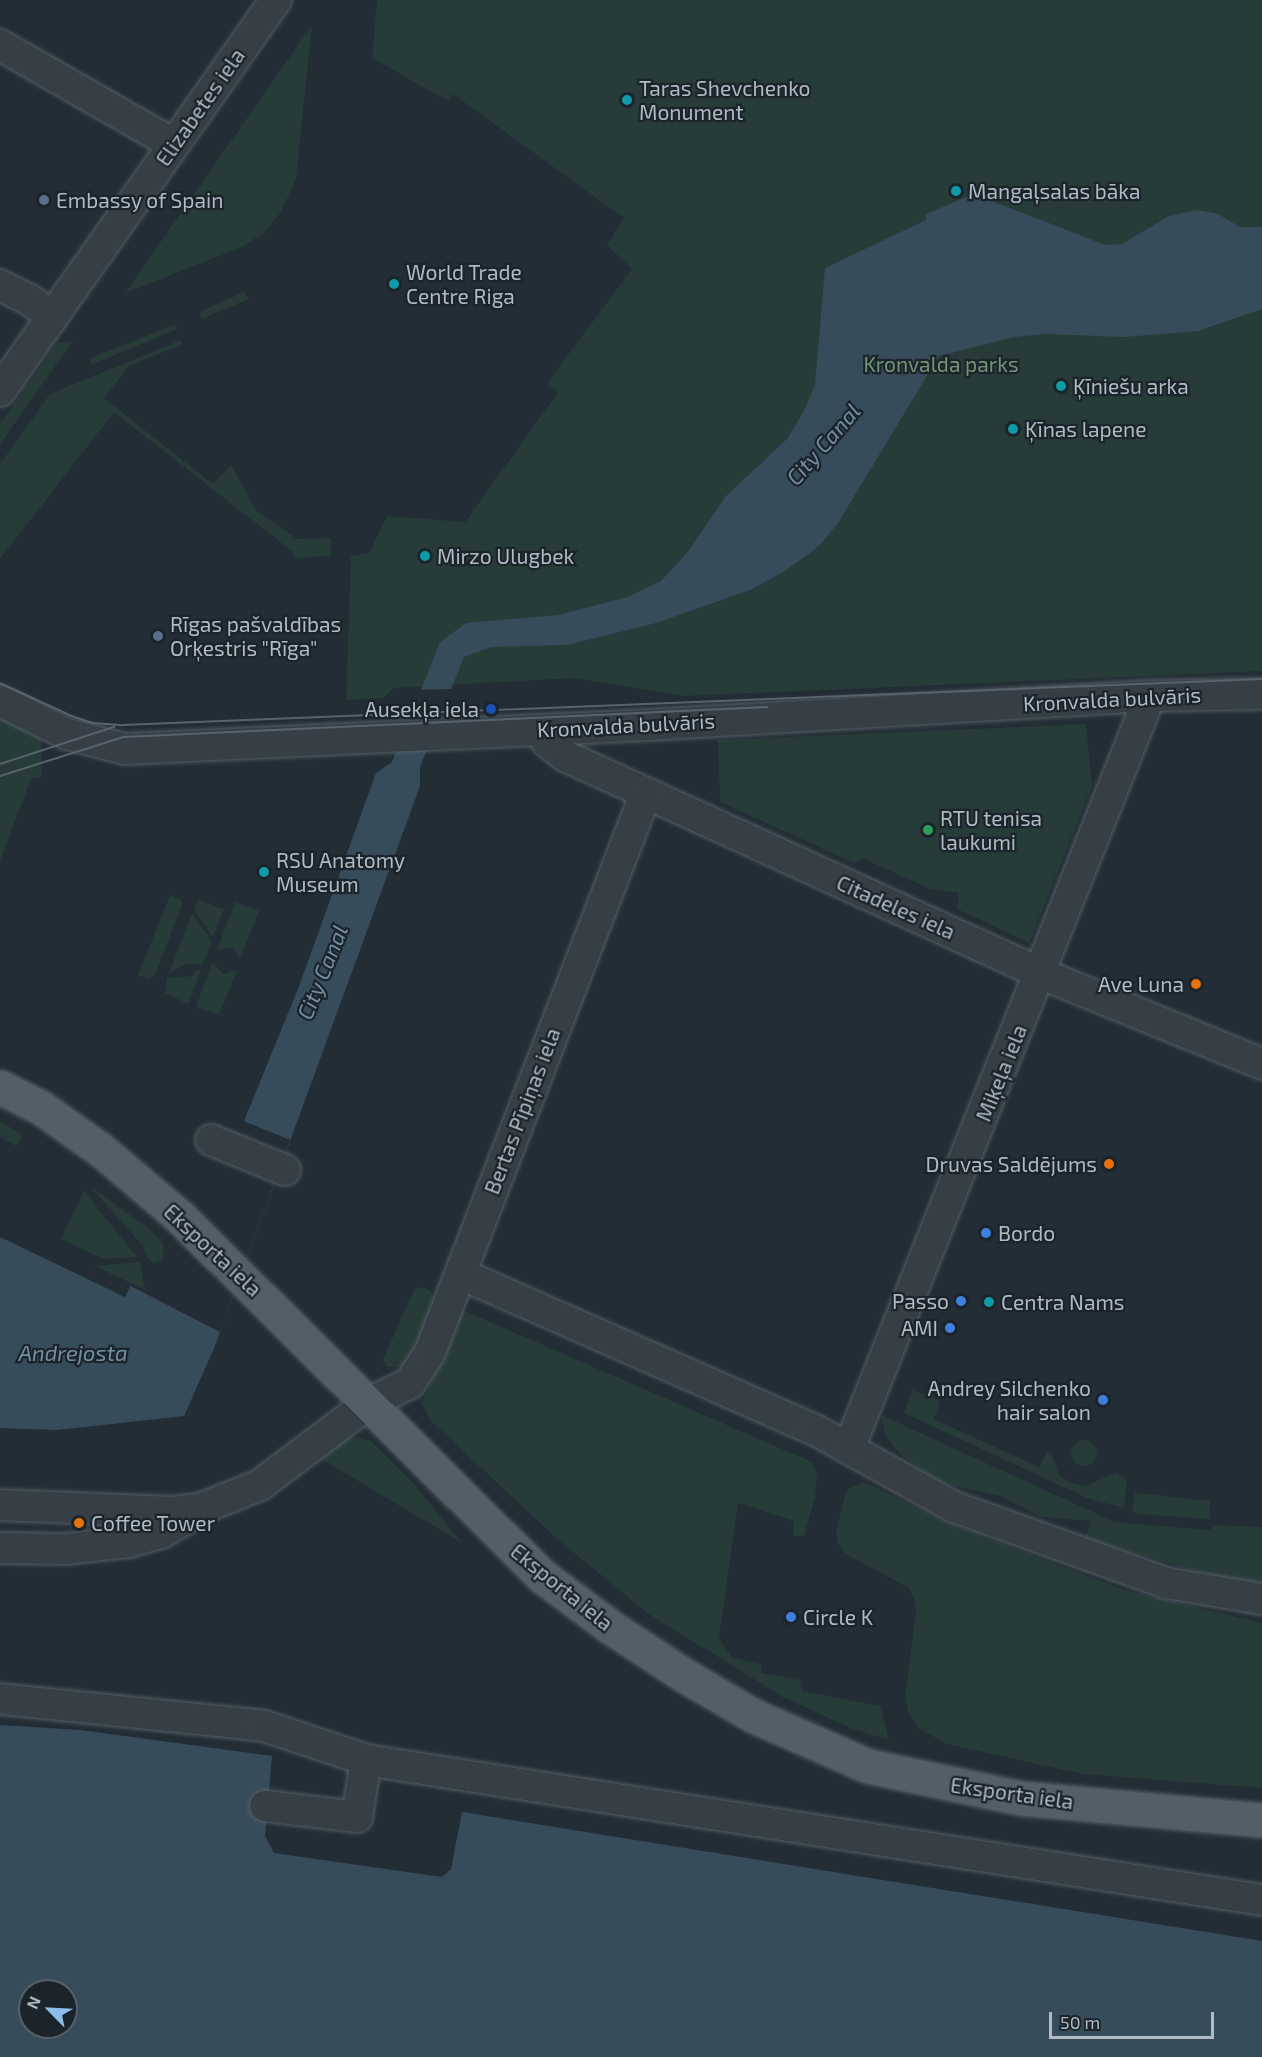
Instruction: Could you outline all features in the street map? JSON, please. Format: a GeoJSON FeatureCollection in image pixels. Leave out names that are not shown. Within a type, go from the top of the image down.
{"type":"FeatureCollection","features":[{"type":"Feature","properties":{"kind":"main road","name":"Eksporta iela"},"geometry":{"type":"LineString","coordinates":[[0,1087],[40,1107],[101,1150],[180,1217],[369,1403],[478,1517],[542,1576],[609,1626],[682,1674],[817,1746],[868,1766],[1020,1798],[1262,1820]]}},
{"type":"Feature","properties":{"kind":"street","name":"Elizabetes iela"},"geometry":{"type":"LineString","coordinates":[[0,391],[276,0]]}},
{"type":"Feature","properties":{"kind":"street"},"geometry":{"type":"LineString","coordinates":[[0,45],[173,144]]}},
{"type":"Feature","properties":{"kind":"street"},"geometry":{"type":"LineString","coordinates":[[0,285],[30,300],[52,317]]}},
{"type":"Feature","properties":{"kind":"street","name":"Kronvalda bulvāris"},"geometry":{"type":"LineString","coordinates":[[0,701],[68,734],[125,749],[544,730],[1150,696],[1262,694]]}},
{"type":"Feature","properties":{"kind":"street","name":"Miķeļa iela"},"geometry":{"type":"LineString","coordinates":[[849,1448],[1042,974],[1150,696]]}},
{"type":"Feature","properties":{"kind":"street","name":"Citadeles iela"},"geometry":{"type":"LineString","coordinates":[[544,730],[547,742],[556,750],[646,793],[1042,974],[1262,1064]]}},
{"type":"Feature","properties":{"kind":"street","name":"Bertas Pīpiņas iela"},"geometry":{"type":"LineString","coordinates":[[205,1507],[260,1485],[369,1403],[411,1383],[430,1352],[461,1274],[467,1248],[646,793]]}},
{"type":"Feature","properties":{"kind":"street"},"geometry":{"type":"LineString","coordinates":[[211,1140],[285,1170]]}},
{"type":"Feature","properties":{"kind":"street"},"geometry":{"type":"LineString","coordinates":[[461,1274],[849,1448],[954,1507],[1166,1583],[1262,1599]]}},
{"type":"Feature","properties":{"kind":"street"},"geometry":{"type":"LineString","coordinates":[[0,1504],[173,1512],[205,1507]]}},
{"type":"Feature","properties":{"kind":"street"},"geometry":{"type":"LineString","coordinates":[[0,1548],[65,1549],[129,1542],[161,1533],[205,1507]]}},
{"type":"Feature","properties":{"kind":"street"},"geometry":{"type":"LineString","coordinates":[[0,1699],[264,1726],[366,1760],[1262,1900]]}},
{"type":"Feature","properties":{"kind":"street"},"geometry":{"type":"LineString","coordinates":[[266,1806],[357,1816],[366,1760]]}},
{"type":"Feature","properties":{"kind":"green space","name":"Kronvalda parks"},"geometry":{"type":"Polygon","coordinates":[[[377,0],[1262,0],[1262,671],[684,696],[575,678],[393,688],[384,698],[346,700],[351,556],[369,553],[387,516],[465,522],[558,392],[547,383],[632,269],[607,245],[624,218],[453,94],[448,101],[372,58],[377,0]]]}},
{"type":"Feature","properties":{"kind":"green space"},"geometry":{"type":"Polygon","coordinates":[[[312,25],[296,179],[281,212],[264,233],[240,248],[125,293],[312,25]]]}},
{"type":"Feature","properties":{"kind":"green space"},"geometry":{"type":"Polygon","coordinates":[[[245,291],[249,299],[202,319],[200,312],[245,291]]]}},
{"type":"Feature","properties":{"kind":"green space"},"geometry":{"type":"Polygon","coordinates":[[[175,324],[177,329],[91,365],[89,359],[175,324]]]}},
{"type":"Feature","properties":{"kind":"green space"},"geometry":{"type":"Polygon","coordinates":[[[181,340],[183,344],[129,366],[104,398],[213,484],[231,465],[257,511],[297,539],[331,538],[331,556],[294,558],[293,552],[114,412],[0,559],[0,464],[50,394],[181,340]]]}},
{"type":"Feature","properties":{"kind":"green space"},"geometry":{"type":"Polygon","coordinates":[[[73,341],[0,444],[0,424],[57,343],[73,341]]]}},
{"type":"Feature","properties":{"kind":"green space"},"geometry":{"type":"Polygon","coordinates":[[[0,716],[41,733],[42,777],[31,779],[0,861],[0,716]]]}},
{"type":"Feature","properties":{"kind":"green space","name":"RTU tenisa laukumi"},"geometry":{"type":"Polygon","coordinates":[[[1086,724],[1092,786],[1029,943],[957,909],[959,893],[930,889],[864,859],[854,863],[720,802],[718,740],[1086,724]]]}},
{"type":"Feature","properties":{"kind":"green space"},"geometry":{"type":"Polygon","coordinates":[[[170,895],[181,900],[182,905],[155,975],[148,979],[138,975],[170,895]]]}},
{"type":"Feature","properties":{"kind":"green space"},"geometry":{"type":"Polygon","coordinates":[[[198,900],[224,909],[213,937],[194,910],[198,900]]]}},
{"type":"Feature","properties":{"kind":"green space"},"geometry":{"type":"Polygon","coordinates":[[[235,902],[259,911],[240,959],[232,947],[217,950],[235,902]]]}},
{"type":"Feature","properties":{"kind":"green space"},"geometry":{"type":"Polygon","coordinates":[[[192,914],[212,941],[202,965],[188,964],[169,973],[192,914]]]}},
{"type":"Feature","properties":{"kind":"green space"},"geometry":{"type":"Polygon","coordinates":[[[212,962],[223,974],[237,970],[219,1015],[196,1007],[212,962]]]}},
{"type":"Feature","properties":{"kind":"green space"},"geometry":{"type":"Polygon","coordinates":[[[201,970],[188,1004],[165,993],[167,978],[192,976],[194,971],[201,970]]]}},
{"type":"Feature","properties":{"kind":"green space"},"geometry":{"type":"Polygon","coordinates":[[[0,1121],[23,1135],[16,1146],[0,1137],[0,1121]]]}},
{"type":"Feature","properties":{"kind":"green space"},"geometry":{"type":"Polygon","coordinates":[[[89,1185],[149,1229],[164,1244],[163,1260],[153,1263],[147,1257],[142,1245],[89,1185]]]}},
{"type":"Feature","properties":{"kind":"green space"},"geometry":{"type":"Polygon","coordinates":[[[84,1191],[137,1257],[104,1259],[61,1239],[84,1191]]]}},
{"type":"Feature","properties":{"kind":"green space"},"geometry":{"type":"Polygon","coordinates":[[[140,1262],[145,1290],[95,1266],[140,1262]]]}},
{"type":"Feature","properties":{"kind":"green space"},"geometry":{"type":"Polygon","coordinates":[[[422,1287],[430,1290],[435,1300],[418,1347],[404,1367],[387,1367],[383,1360],[414,1289],[422,1287]]]}},
{"type":"Feature","properties":{"kind":"green space"},"geometry":{"type":"Polygon","coordinates":[[[460,1309],[812,1462],[817,1475],[815,1497],[804,1536],[793,1536],[794,1521],[738,1503],[719,1638],[732,1657],[762,1665],[761,1673],[800,1680],[802,1691],[880,1706],[889,1740],[853,1729],[783,1697],[650,1615],[556,1538],[431,1421],[422,1403],[460,1309]]]}},
{"type":"Feature","properties":{"kind":"green space"},"geometry":{"type":"Polygon","coordinates":[[[912,1390],[940,1401],[934,1419],[1039,1467],[1047,1452],[1051,1453],[1059,1475],[1071,1483],[1085,1486],[1116,1473],[1127,1478],[1124,1508],[1087,1498],[904,1413],[912,1390]]]}},
{"type":"Feature","properties":{"kind":"green space"},"geometry":{"type":"Polygon","coordinates":[[[881,1415],[1115,1522],[1209,1530],[1215,1525],[1262,1527],[1262,1583],[1230,1580],[1084,1539],[1092,1521],[1041,1517],[1003,1497],[935,1481],[896,1450],[885,1434],[881,1415]]]}},
{"type":"Feature","properties":{"kind":"green space"},"geometry":{"type":"Polygon","coordinates":[[[355,1437],[371,1441],[414,1484],[462,1543],[316,1456],[341,1439],[355,1437]]]}},
{"type":"Feature","properties":{"kind":"green space"},"geometry":{"type":"Polygon","coordinates":[[[1084,1440],[1093,1444],[1097,1453],[1093,1462],[1084,1466],[1075,1462],[1071,1453],[1075,1444],[1084,1440]]]}},
{"type":"Feature","properties":{"kind":"green space"},"geometry":{"type":"Polygon","coordinates":[[[865,1482],[950,1524],[1124,1590],[1262,1623],[1262,1788],[1082,1774],[947,1744],[918,1728],[908,1711],[905,1696],[916,1611],[914,1599],[909,1588],[846,1554],[838,1544],[836,1532],[845,1496],[849,1488],[865,1482]]]}},
{"type":"Feature","properties":{"kind":"green space"},"geometry":{"type":"Polygon","coordinates":[[[1135,1493],[1210,1501],[1210,1519],[1136,1514],[1132,1511],[1135,1493]]]}},
{"type":"Feature","properties":{"kind":"water"},"geometry":{"type":"Polygon","coordinates":[[[974,194],[1105,245],[1122,244],[1169,216],[1197,210],[1218,214],[1240,227],[1262,227],[1262,309],[1198,331],[1124,337],[1046,334],[1014,337],[939,356],[838,523],[819,546],[785,571],[750,590],[656,623],[567,645],[491,647],[464,657],[420,767],[420,786],[215,1346],[184,1416],[57,1430],[0,1428],[0,1237],[125,1297],[130,1286],[157,1299],[244,1121],[298,989],[376,773],[392,762],[440,642],[466,623],[558,615],[628,597],[661,581],[687,553],[726,496],[787,439],[804,411],[815,385],[825,268],[926,220],[926,214],[974,194]]]}},
{"type":"Feature","properties":{"kind":"water"},"geometry":{"type":"Polygon","coordinates":[[[0,1725],[80,1730],[272,1756],[265,1836],[274,1853],[442,1877],[451,1869],[462,1812],[1262,1941],[1262,2057],[0,2057],[0,1725]]]}},
{"type":"Feature","properties":{"kind":"pier"},"geometry":{"type":"Polygon","coordinates":[[[452,689],[430,748],[394,750],[417,690],[452,689]]]}},
{"type":"Feature","properties":{"kind":"pier"},"geometry":{"type":"Polygon","coordinates":[[[241,1120],[290,1140],[220,1332],[148,1295],[155,1295],[241,1120]]]}},
{"type":"Feature","properties":{"kind":"pier"},"geometry":{"type":"Polygon","coordinates":[[[1,1234],[124,1293],[127,1284],[129,1289],[125,1297],[1,1234]]]}},
{"type":"Feature","properties":{"kind":"tram line"},"geometry":{"type":"LineString","coordinates":[[0,683],[92,723],[123,725],[1262,679]]}},
{"type":"Feature","properties":{"kind":"tram line"},"geometry":{"type":"LineString","coordinates":[[0,776],[124,737],[767,707]]}},
{"type":"Feature","properties":{"kind":"tram line"},"geometry":{"type":"LineString","coordinates":[[0,764],[114,727]]}},
{"type":"Feature","properties":{"kind":"place","name":"Taras Shevchenko Monument"},"geometry":{"type":"Point","coordinates":[627,100]}},
{"type":"Feature","properties":{"kind":"place","name":"Mangaļsalas bāka"},"geometry":{"type":"Point","coordinates":[956,191]}},
{"type":"Feature","properties":{"kind":"place","name":"Embassy of Spain"},"geometry":{"type":"Point","coordinates":[44,200]}},
{"type":"Feature","properties":{"kind":"place","name":"World Trade Centre Riga"},"geometry":{"type":"Point","coordinates":[394,284]}},
{"type":"Feature","properties":{"kind":"place","name":"Ķīniešu arka"},"geometry":{"type":"Point","coordinates":[1061,386]}},
{"type":"Feature","properties":{"kind":"place","name":"Ķīnas lapene"},"geometry":{"type":"Point","coordinates":[1013,429]}},
{"type":"Feature","properties":{"kind":"place","name":"Mirzo Ulugbek"},"geometry":{"type":"Point","coordinates":[425,556]}},
{"type":"Feature","properties":{"kind":"place","name":"Rīgas pašvaldības Orķestris \"Rīga\""},"geometry":{"type":"Point","coordinates":[158,636]}},
{"type":"Feature","properties":{"kind":"place","name":"Ausekļa iela"},"geometry":{"type":"Point","coordinates":[491,709]}},
{"type":"Feature","properties":{"kind":"place","name":"RTU tenisa laukumi"},"geometry":{"type":"Point","coordinates":[928,830]}},
{"type":"Feature","properties":{"kind":"place","name":"RSU Anatomy Museum"},"geometry":{"type":"Point","coordinates":[264,872]}},
{"type":"Feature","properties":{"kind":"place","name":"Ave Luna"},"geometry":{"type":"Point","coordinates":[1196,984]}},
{"type":"Feature","properties":{"kind":"place","name":"Druvas Saldējums"},"geometry":{"type":"Point","coordinates":[1109,1164]}},
{"type":"Feature","properties":{"kind":"place","name":"Bordo"},"geometry":{"type":"Point","coordinates":[986,1233]}},
{"type":"Feature","properties":{"kind":"place","name":"Passo"},"geometry":{"type":"Point","coordinates":[961,1301]}},
{"type":"Feature","properties":{"kind":"place","name":"Centra Nams"},"geometry":{"type":"Point","coordinates":[989,1302]}},
{"type":"Feature","properties":{"kind":"place","name":"AMI"},"geometry":{"type":"Point","coordinates":[950,1328]}},
{"type":"Feature","properties":{"kind":"place","name":"Andrey Silchenko hair salon"},"geometry":{"type":"Point","coordinates":[1103,1400]}},
{"type":"Feature","properties":{"kind":"place","name":"Coffee Tower"},"geometry":{"type":"Point","coordinates":[79,1523]}},
{"type":"Feature","properties":{"kind":"place","name":"Circle K"},"geometry":{"type":"Point","coordinates":[791,1617]}},
{"type":"Feature","properties":{"kind":"water label","name":"City Canal"},"geometry":{"type":"Point","coordinates":[823,444]}},
{"type":"Feature","properties":{"kind":"water label","name":"City Canal"},"geometry":{"type":"Point","coordinates":[322,972]}},
{"type":"Feature","properties":{"kind":"water label","name":"Andrejosta"},"geometry":{"type":"Point","coordinates":[73,1353]}}]}
